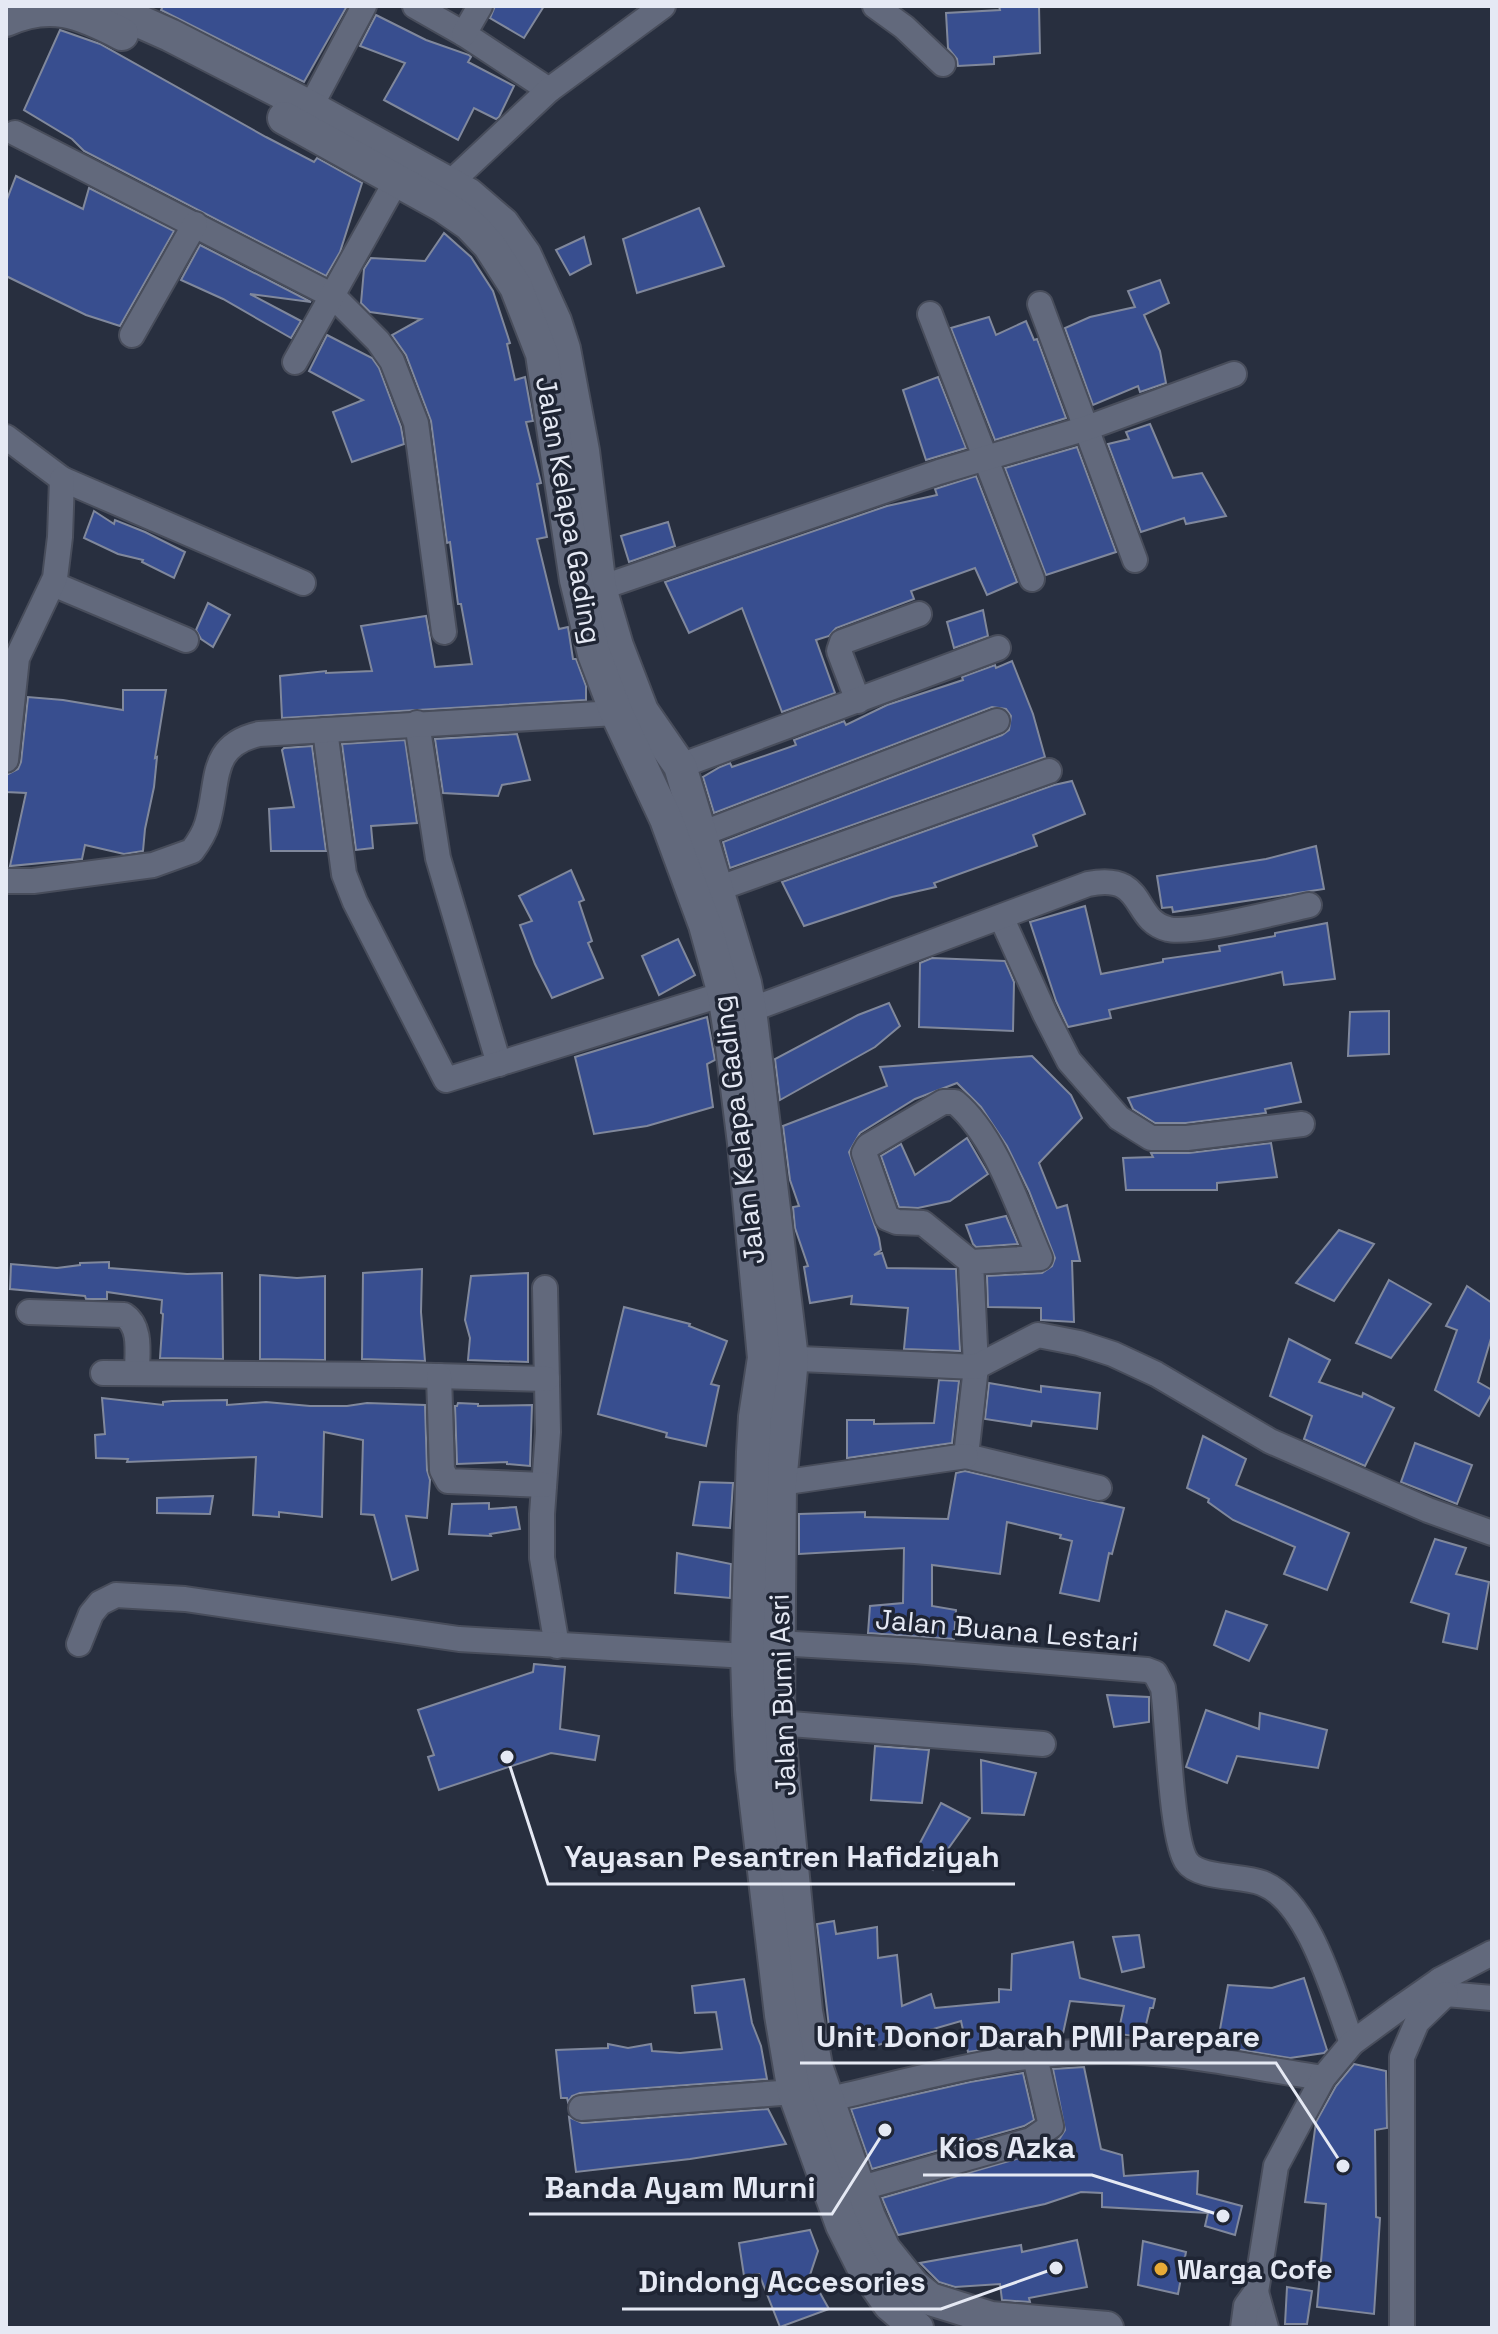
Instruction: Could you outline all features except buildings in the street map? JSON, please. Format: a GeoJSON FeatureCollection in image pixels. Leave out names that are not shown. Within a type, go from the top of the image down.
{"type":"FeatureCollection","features":[{"type":"Feature","properties":{"kind":"street","name":"Jalan Kelapa Gading"},"geometry":{"type":"LineString","coordinates":[[6,20],[39,6],[60,7],[305,117]]}},
{"type":"Feature","properties":{"kind":"street","name":"Jalan Kelapa Gading"},"geometry":{"type":"LineString","coordinates":[[105,6],[170,35],[305,117],[402,171],[469,224],[489,245],[553,352],[583,451],[600,588],[617,646],[629,712],[705,925],[737,1002],[778,1358]]}},
{"type":"Feature","properties":{"kind":"street"},"geometry":{"type":"LineString","coordinates":[[305,117],[364,6]]}},
{"type":"Feature","properties":{"kind":"street"},"geometry":{"type":"LineString","coordinates":[[415,6],[549,90]]}},
{"type":"Feature","properties":{"kind":"street"},"geometry":{"type":"LineString","coordinates":[[464,34],[480,6]]}},
{"type":"Feature","properties":{"kind":"street"},"geometry":{"type":"LineString","coordinates":[[449,184],[549,90],[663,6]]}},
{"type":"Feature","properties":{"kind":"street"},"geometry":{"type":"LineString","coordinates":[[875,6],[904,27],[943,64]]}},
{"type":"Feature","properties":{"kind":"street"},"geometry":{"type":"LineString","coordinates":[[15,133],[333,296],[378,341],[392,361],[416,423],[444,632]]}},
{"type":"Feature","properties":{"kind":"street","name":"Jalan Kelapa Gading"},"geometry":{"type":"LineString","coordinates":[[402,171],[449,184],[484,206],[503,224],[525,255],[555,321],[553,352],[576,580],[594,654],[629,712],[680,766],[745,983],[737,1002]]}},
{"type":"Feature","properties":{"kind":"street"},"geometry":{"type":"LineString","coordinates":[[295,362],[402,171]]}},
{"type":"Feature","properties":{"kind":"street"},"geometry":{"type":"LineString","coordinates":[[132,335],[195,224]]}},
{"type":"Feature","properties":{"kind":"street"},"geometry":{"type":"LineString","coordinates":[[1040,304],[1135,560]]}},
{"type":"Feature","properties":{"kind":"street"},"geometry":{"type":"LineString","coordinates":[[930,314],[1032,579]]}},
{"type":"Feature","properties":{"kind":"street"},"geometry":{"type":"LineString","coordinates":[[600,588],[1087,428],[1234,374]]}},
{"type":"Feature","properties":{"kind":"street"},"geometry":{"type":"LineString","coordinates":[[6,437],[62,479],[303,583]]}},
{"type":"Feature","properties":{"kind":"street"},"geometry":{"type":"LineString","coordinates":[[6,760],[17,658],[53,584],[60,537],[62,479]]}},
{"type":"Feature","properties":{"kind":"street"},"geometry":{"type":"LineString","coordinates":[[53,584],[186,640]]}},
{"type":"Feature","properties":{"kind":"street"},"geometry":{"type":"LineString","coordinates":[[858,701],[839,651],[842,642],[919,614]]}},
{"type":"Feature","properties":{"kind":"street"},"geometry":{"type":"LineString","coordinates":[[680,766],[998,648]]}},
{"type":"Feature","properties":{"kind":"street"},"geometry":{"type":"LineString","coordinates":[[6,881],[33,881],[153,865],[192,851],[207,824],[217,773],[225,753],[233,743],[259,734],[629,712]]}},
{"type":"Feature","properties":{"kind":"street"},"geometry":{"type":"LineString","coordinates":[[701,834],[997,721]]}},
{"type":"Feature","properties":{"kind":"street"},"geometry":{"type":"LineString","coordinates":[[417,723],[438,858],[499,1064]]}},
{"type":"Feature","properties":{"kind":"street"},"geometry":{"type":"LineString","coordinates":[[325,730],[344,874],[355,902],[446,1080],[737,1002],[1002,919],[1088,884],[1108,880],[1127,888],[1154,922],[1170,930],[1309,905]]}},
{"type":"Feature","properties":{"kind":"street"},"geometry":{"type":"LineString","coordinates":[[717,889],[1049,771]]}},
{"type":"Feature","properties":{"kind":"street"},"geometry":{"type":"LineString","coordinates":[[1002,919],[1069,1061],[1119,1118],[1151,1138],[1187,1138],[1302,1124]]}},
{"type":"Feature","properties":{"kind":"street"},"geometry":{"type":"LineString","coordinates":[[966,1456],[976,1367],[971,1262],[923,1223],[897,1222],[887,1218],[864,1153],[868,1146],[943,1102],[955,1102],[978,1127],[998,1162],[1040,1258],[971,1262]]}},
{"type":"Feature","properties":{"kind":"street"},"geometry":{"type":"LineString","coordinates":[[545,1288],[548,1432],[542,1558],[557,1646]]}},
{"type":"Feature","properties":{"kind":"street"},"geometry":{"type":"LineString","coordinates":[[29,1312],[124,1315],[132,1320],[136,1328],[137,1373]]}},
{"type":"Feature","properties":{"kind":"street"},"geometry":{"type":"LineString","coordinates":[[778,1358],[976,1367],[1038,1335],[1101,1350],[1156,1374],[1270,1441],[1428,1510],[1492,1533]]}},
{"type":"Feature","properties":{"kind":"street","name":"Jalan Bumi Asri"},"geometry":{"type":"LineString","coordinates":[[778,1358],[778,1723],[793,2013],[794,2092],[842,2225],[862,2265],[889,2304],[917,2328]]}},
{"type":"Feature","properties":{"kind":"street","name":"Jalan Bumi Asri"},"geometry":{"type":"LineString","coordinates":[[778,1358],[755,1417],[747,1656],[752,1769],[793,2013],[816,2066],[858,2189],[884,2249],[914,2286],[930,2299],[991,2318],[1054,2326],[1107,2328]]}},
{"type":"Feature","properties":{"kind":"street"},"geometry":{"type":"LineString","coordinates":[[103,1373],[547,1379]]}},
{"type":"Feature","properties":{"kind":"street"},"geometry":{"type":"LineString","coordinates":[[439,1376],[442,1470],[448,1481],[544,1485]]}},
{"type":"Feature","properties":{"kind":"street"},"geometry":{"type":"LineString","coordinates":[[780,1483],[966,1456],[1099,1488]]}},
{"type":"Feature","properties":{"kind":"street"},"geometry":{"type":"LineString","coordinates":[[79,1644],[91,1614],[100,1603],[116,1595],[185,1599],[445,1637],[747,1656]]}},
{"type":"Feature","properties":{"kind":"street","name":"Jalan Buana Lestari"},"geometry":{"type":"LineString","coordinates":[[777,1643],[1059,1662],[1155,1673],[1163,1688],[1177,1821],[1185,1859],[1190,1866],[1201,1871],[1264,1883],[1294,1910],[1318,1951],[1352,2043]]}},
{"type":"Feature","properties":{"kind":"street"},"geometry":{"type":"LineString","coordinates":[[778,1723],[1043,1744]]}},
{"type":"Feature","properties":{"kind":"street"},"geometry":{"type":"LineString","coordinates":[[1266,2328],[1256,2292],[1276,2166],[1323,2078],[1352,2043],[1492,1953]]}},
{"type":"Feature","properties":{"kind":"street"},"geometry":{"type":"LineString","coordinates":[[1443,1987],[1492,1998]]}},
{"type":"Feature","properties":{"kind":"street"},"geometry":{"type":"LineString","coordinates":[[1402,2328],[1402,2057],[1417,2022],[1443,1987]]}},
{"type":"Feature","properties":{"kind":"street"},"geometry":{"type":"LineString","coordinates":[[826,2100],[975,2066],[1107,2051],[1140,2052],[1323,2078]]}},
{"type":"Feature","properties":{"kind":"street"},"geometry":{"type":"LineString","coordinates":[[858,2189],[1031,2140],[1047,2132],[1051,2126],[1035,2057]]}},
{"type":"Feature","properties":{"kind":"street"},"geometry":{"type":"LineString","coordinates":[[581,2108],[794,2092]]}},
{"type":"Feature","properties":{"kind":"street"},"geometry":{"type":"LineString","coordinates":[[1243,2328],[1246,2306],[1256,2292]]}},
{"type":"Feature","properties":{"kind":"place","name":"Yayasan Pesantren Hafidziyah"},"geometry":{"type":"Point","coordinates":[507,1757]}},
{"type":"Feature","properties":{"kind":"place","name":"Banda Ayam Murni"},"geometry":{"type":"Point","coordinates":[885,2130]}},
{"type":"Feature","properties":{"kind":"place","name":"Unit Donor Darah PMI Parepare"},"geometry":{"type":"Point","coordinates":[1343,2166]}},
{"type":"Feature","properties":{"kind":"place","name":"Kios Azka"},"geometry":{"type":"Point","coordinates":[1223,2216]}},
{"type":"Feature","properties":{"kind":"place","name":"Dindong Accesories"},"geometry":{"type":"Point","coordinates":[1056,2268]}},
{"type":"Feature","properties":{"kind":"place","name":"Warga Cofe"},"geometry":{"type":"Point","coordinates":[1161,2269]}}]}
